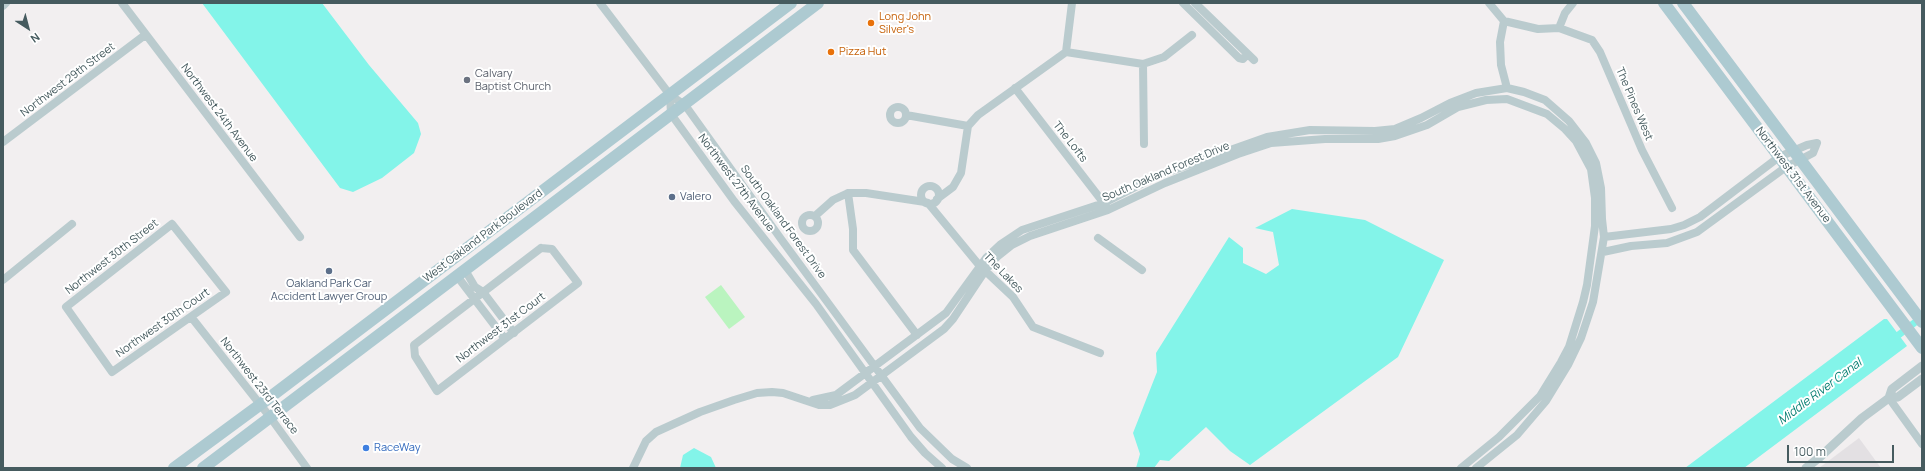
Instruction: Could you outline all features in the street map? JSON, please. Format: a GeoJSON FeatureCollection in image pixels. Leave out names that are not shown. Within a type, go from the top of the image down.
{"type":"FeatureCollection","features":[{"type":"Feature","properties":{"kind":"main road","name":"West Oakland Park Boulevard"},"geometry":{"type":"LineString","coordinates":[[174,468],[261,404],[791,3]]}},
{"type":"Feature","properties":{"kind":"main road","name":"West Oakland Park Boulevard"},"geometry":{"type":"LineString","coordinates":[[203,468],[818,3]]}},
{"type":"Feature","properties":{"kind":"main road","name":"Northwest 31st Avenue"},"geometry":{"type":"LineString","coordinates":[[1664,3],[1920,345]]}},
{"type":"Feature","properties":{"kind":"main road","name":"Northwest 31st Avenue"},"geometry":{"type":"LineString","coordinates":[[1683,3],[1922,322]]}},
{"type":"Feature","properties":{"kind":"main road"},"geometry":{"type":"LineString","coordinates":[[461,273],[457,261],[465,250]]}},
{"type":"Feature","properties":{"kind":"main road"},"geometry":{"type":"LineString","coordinates":[[444,286],[450,275],[451,269],[449,262]]}},
{"type":"Feature","properties":{"kind":"street"},"geometry":{"type":"LineString","coordinates":[[3,6],[6,3]]}},
{"type":"Feature","properties":{"kind":"street","name":"Northwest 24th Avenue"},"geometry":{"type":"LineString","coordinates":[[122,3],[300,237]]}},
{"type":"Feature","properties":{"kind":"street"},"geometry":{"type":"LineString","coordinates":[[600,3],[670,95],[671,114]]}},
{"type":"Feature","properties":{"kind":"street"},"geometry":{"type":"LineString","coordinates":[[1066,52],[1072,3]]}},
{"type":"Feature","properties":{"kind":"street"},"geometry":{"type":"LineString","coordinates":[[1183,3],[1240,58],[1243,59],[1251,57],[1195,3]]}},
{"type":"Feature","properties":{"kind":"street"},"geometry":{"type":"LineString","coordinates":[[1489,3],[1504,21],[1500,42],[1502,65],[1507,88]]}},
{"type":"Feature","properties":{"kind":"street"},"geometry":{"type":"LineString","coordinates":[[1560,28],[1565,13],[1573,3]]}},
{"type":"Feature","properties":{"kind":"street","name":"The Pines West"},"geometry":{"type":"LineString","coordinates":[[1504,21],[1538,28],[1560,28],[1592,40],[1600,52],[1642,150],[1672,208]]}},
{"type":"Feature","properties":{"kind":"street","name":"Northwest 29th Street"},"geometry":{"type":"LineString","coordinates":[[3,142],[145,35]]}},
{"type":"Feature","properties":{"kind":"street"},"geometry":{"type":"LineString","coordinates":[[815,216],[833,200],[848,193],[866,193],[929,200],[953,187],[963,167],[968,126],[978,116],[1014,88],[1066,52],[1143,64],[1164,57],[1192,36]]}},
{"type":"Feature","properties":{"kind":"street"},"geometry":{"type":"LineString","coordinates":[[1143,64],[1144,144]]}},
{"type":"Feature","properties":{"kind":"street","name":"The Lofts"},"geometry":{"type":"LineString","coordinates":[[1014,88],[1106,206]]}},
{"type":"Feature","properties":{"kind":"street","name":"South Oakland Forest Drive"},"geometry":{"type":"LineString","coordinates":[[1278,139],[1310,130],[1375,131],[1395,129],[1450,103],[1476,93],[1507,88],[1524,92],[1545,100],[1569,121],[1586,143],[1596,163],[1601,188],[1604,237],[1593,302],[1581,338],[1568,365],[1546,401],[1517,436],[1476,468]]}},
{"type":"Feature","properties":{"kind":"street","name":"South Oakland Forest Drive"},"geometry":{"type":"LineString","coordinates":[[670,95],[685,105],[781,239],[930,439],[952,459],[967,468]]}},
{"type":"Feature","properties":{"kind":"street","name":"South Oakland Forest Drive"},"geometry":{"type":"LineString","coordinates":[[633,468],[646,441],[656,432],[700,412],[734,400],[764,392],[783,393],[819,405],[830,405],[849,398],[872,384],[944,329],[954,319],[982,268],[995,248],[1022,230],[1106,206],[1157,176],[1190,169],[1267,136],[1278,139],[1378,139],[1395,136],[1427,125],[1458,107],[1480,101],[1501,99],[1529,106],[1547,114],[1565,129],[1583,152],[1591,169],[1594,184],[1595,226],[1587,285],[1569,347],[1540,396],[1499,437],[1461,468]]}},
{"type":"Feature","properties":{"kind":"street","name":"Northwest 27th Avenue"},"geometry":{"type":"LineString","coordinates":[[671,114],[734,201],[816,304],[866,372],[872,384],[915,441],[925,453],[942,468]]}},
{"type":"Feature","properties":{"kind":"street"},"geometry":{"type":"LineString","coordinates":[[906,115],[968,126]]}},
{"type":"Feature","properties":{"kind":"street"},"geometry":{"type":"LineString","coordinates":[[1602,252],[1631,246],[1667,243],[1697,232],[1786,167],[1801,161],[1813,153],[1816,143],[1779,157],[1700,217],[1684,225],[1671,229],[1604,237]]}},
{"type":"Feature","properties":{"kind":"street"},"geometry":{"type":"LineString","coordinates":[[929,200],[923,190],[927,187],[936,189],[948,187],[956,182]]}},
{"type":"Feature","properties":{"kind":"street","name":"The Lakes"},"geometry":{"type":"LineString","coordinates":[[936,189],[938,194],[929,200],[940,218],[982,268],[1012,297],[1033,327],[1100,353]]}},
{"type":"Feature","properties":{"kind":"street"},"geometry":{"type":"LineString","coordinates":[[848,193],[853,228],[853,250],[917,335]]}},
{"type":"Feature","properties":{"kind":"street"},"geometry":{"type":"LineString","coordinates":[[3,280],[72,224]]}},
{"type":"Feature","properties":{"kind":"street","name":"Northwest 30th Street"},"geometry":{"type":"LineString","coordinates":[[112,372],[66,307],[172,224],[226,292]]}},
{"type":"Feature","properties":{"kind":"street"},"geometry":{"type":"LineString","coordinates":[[1098,238],[1142,270]]}},
{"type":"Feature","properties":{"kind":"street","name":"Northwest 31st Court"},"geometry":{"type":"LineString","coordinates":[[475,298],[414,345],[415,356],[437,391],[578,283],[552,249],[541,248],[483,292]]}},
{"type":"Feature","properties":{"kind":"street","name":"South Oakland Forest Drive"},"geometry":{"type":"LineString","coordinates":[[807,400],[818,400],[836,394],[917,335],[950,308],[982,268]]}},
{"type":"Feature","properties":{"kind":"street"},"geometry":{"type":"LineString","coordinates":[[461,273],[475,287],[483,292],[514,333]]}},
{"type":"Feature","properties":{"kind":"street"},"geometry":{"type":"LineString","coordinates":[[461,273],[475,298],[505,339]]}},
{"type":"Feature","properties":{"kind":"street","name":"Northwest 30th Court"},"geometry":{"type":"LineString","coordinates":[[112,372],[192,318],[226,292]]}},
{"type":"Feature","properties":{"kind":"street"},"geometry":{"type":"LineString","coordinates":[[475,298],[483,292]]}},
{"type":"Feature","properties":{"kind":"street","name":"Northwest 23rd Terrace"},"geometry":{"type":"LineString","coordinates":[[192,318],[261,404],[307,468]]}},
{"type":"Feature","properties":{"kind":"street"},"geometry":{"type":"LineString","coordinates":[[1889,398],[1892,388],[1922,366]]}},
{"type":"Feature","properties":{"kind":"street"},"geometry":{"type":"LineString","coordinates":[[1806,468],[1862,418],[1889,398],[1898,397],[1922,379]]}},
{"type":"Feature","properties":{"kind":"street"},"geometry":{"type":"LineString","coordinates":[[1889,398],[1922,444]]}},
{"type":"Feature","properties":{"kind":"shaded area"},"geometry":{"type":"Polygon","coordinates":[[[1859,438],[1881,468],[1819,468],[1859,438]]]}},
{"type":"Feature","properties":{"kind":"green space"},"geometry":{"type":"Polygon","coordinates":[[[721,285],[745,317],[729,329],[705,297],[721,285]]]}},
{"type":"Feature","properties":{"kind":"water"},"geometry":{"type":"Polygon","coordinates":[[[202,3],[322,3],[369,65],[418,123],[421,134],[414,153],[382,178],[353,192],[340,188],[202,3]]]}},
{"type":"Feature","properties":{"kind":"water"},"geometry":{"type":"Polygon","coordinates":[[[1292,209],[1365,220],[1444,260],[1398,357],[1250,465],[1230,451],[1206,427],[1169,461],[1160,460],[1154,468],[1136,468],[1140,454],[1133,433],[1157,372],[1156,353],[1229,237],[1243,248],[1243,263],[1266,274],[1279,265],[1273,232],[1255,228],[1292,209]]]}},
{"type":"Feature","properties":{"kind":"water"},"geometry":{"type":"Polygon","coordinates":[[[1884,319],[1887,319],[1907,346],[1744,468],[1685,468],[1884,319]]]}},
{"type":"Feature","properties":{"kind":"water"},"geometry":{"type":"Polygon","coordinates":[[[694,448],[711,457],[716,468],[680,468],[683,455],[694,448]]]}},
{"type":"Feature","properties":{"kind":"waterway","name":"Middle River Canal"},"geometry":{"type":"LineString","coordinates":[[1892,340],[1922,317]]}},
{"type":"Feature","properties":{"kind":"place","name":"Long John Silver's"},"geometry":{"type":"Point","coordinates":[871,23]}},
{"type":"Feature","properties":{"kind":"place","name":"Pizza Hut"},"geometry":{"type":"Point","coordinates":[831,52]}},
{"type":"Feature","properties":{"kind":"place","name":"Calvary Baptist Church"},"geometry":{"type":"Point","coordinates":[467,80]}},
{"type":"Feature","properties":{"kind":"place","name":"Valero"},"geometry":{"type":"Point","coordinates":[672,197]}},
{"type":"Feature","properties":{"kind":"place","name":"Oakland Park Car Accident Lawyer Group"},"geometry":{"type":"Point","coordinates":[329,271]}},
{"type":"Feature","properties":{"kind":"place","name":"RaceWay"},"geometry":{"type":"Point","coordinates":[366,448]}}]}
